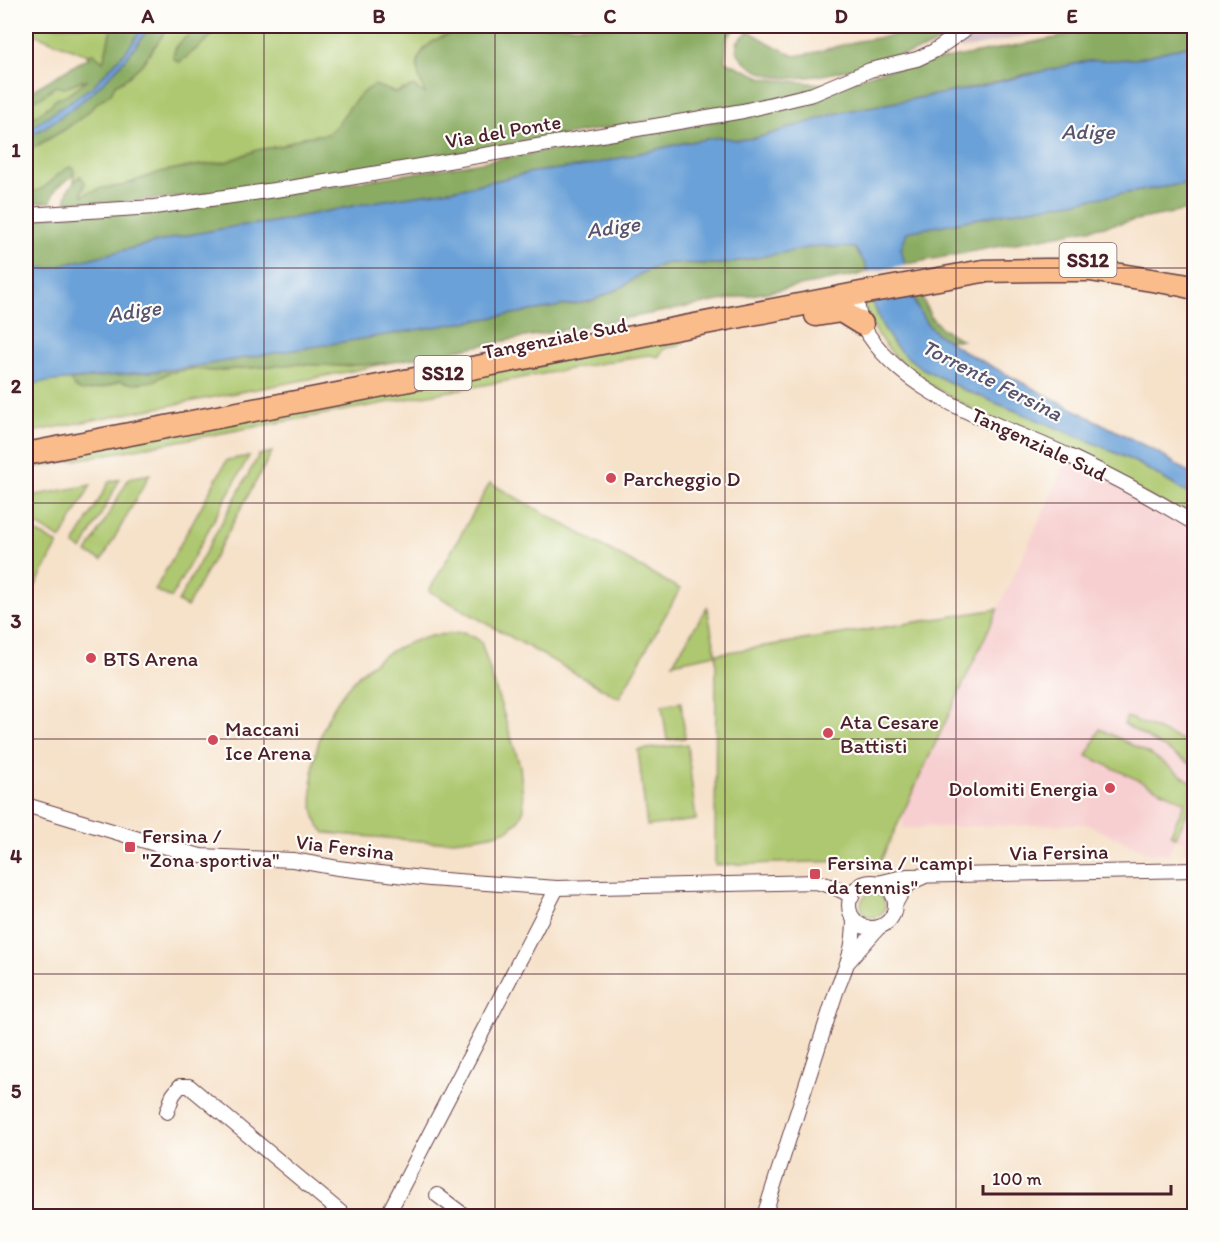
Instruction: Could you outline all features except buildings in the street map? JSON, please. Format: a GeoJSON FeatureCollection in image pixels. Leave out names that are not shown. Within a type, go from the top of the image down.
{"type":"FeatureCollection","features":[{"type":"Feature","properties":{"kind":"highway","name":"SS12"},"geometry":{"type":"LineString","coordinates":[[981,267],[1043,260],[1092,260],[1194,280]]}},
{"type":"Feature","properties":{"kind":"highway","name":"Tangenziale Sud"},"geometry":{"type":"LineString","coordinates":[[26,454],[688,327],[915,277],[933,267],[981,267]]}},
{"type":"Feature","properties":{"kind":"highway","name":"SS12"},"geometry":{"type":"LineString","coordinates":[[981,267],[1090,270],[1194,288]]}},
{"type":"Feature","properties":{"kind":"highway","name":"Tangenziale Sud"},"geometry":{"type":"LineString","coordinates":[[26,440],[609,327],[859,290]]}},
{"type":"Feature","properties":{"kind":"highway"},"geometry":{"type":"LineString","coordinates":[[688,327],[710,333],[841,311],[862,324]]}},
{"type":"Feature","properties":{"kind":"street","name":"Via del Ponte"},"geometry":{"type":"LineString","coordinates":[[26,215],[154,207],[296,188],[743,111],[813,94],[870,70],[917,59],[934,51],[970,26]]}},
{"type":"Feature","properties":{"kind":"street","name":"Tangenziale Sud"},"geometry":{"type":"LineString","coordinates":[[859,290],[862,324],[898,368],[929,392],[1069,456],[1157,501],[1194,523]]}},
{"type":"Feature","properties":{"kind":"street","name":"Via Fersina"},"geometry":{"type":"LineString","coordinates":[[26,805],[201,856],[293,860],[430,879],[557,888],[816,882],[834,887],[852,896],[856,889],[863,885],[907,876],[1194,870]]}},
{"type":"Feature","properties":{"kind":"street"},"geometry":{"type":"LineString","coordinates":[[895,905],[901,892],[910,882],[925,876]]}},
{"type":"Feature","properties":{"kind":"street"},"geometry":{"type":"LineString","coordinates":[[854,919],[872,928],[886,924],[891,919],[895,905],[894,898],[885,886],[878,883]]}},
{"type":"Feature","properties":{"kind":"street"},"geometry":{"type":"LineString","coordinates":[[387,1216],[557,888]]}},
{"type":"Feature","properties":{"kind":"street"},"geometry":{"type":"LineString","coordinates":[[764,1216],[836,992],[848,962],[854,939],[854,919],[850,908],[852,896]]}},
{"type":"Feature","properties":{"kind":"street"},"geometry":{"type":"LineString","coordinates":[[848,962],[879,927]]}},
{"type":"Feature","properties":{"kind":"street"},"geometry":{"type":"LineString","coordinates":[[167,1112],[173,1095],[180,1086],[189,1086],[345,1216]]}},
{"type":"Feature","properties":{"kind":"street"},"geometry":{"type":"LineString","coordinates":[[437,1195],[465,1216]]}},
{"type":"Feature","properties":{"kind":"shaded area"},"geometry":{"type":"Polygon","coordinates":[[[977,26],[1075,26],[961,49],[957,40],[977,26]]]}},
{"type":"Feature","properties":{"kind":"shaded area"},"geometry":{"type":"Polygon","coordinates":[[[1068,459],[1194,527],[1194,852],[1182,852],[1186,842],[1176,838],[1169,853],[1149,853],[1085,824],[903,828],[903,812],[1068,459]]]}},
{"type":"Feature","properties":{"kind":"green space"},"geometry":{"type":"Polygon","coordinates":[[[26,26],[112,26],[103,61],[93,53],[87,55],[26,31],[26,26]]]}},
{"type":"Feature","properties":{"kind":"green space"},"geometry":{"type":"Polygon","coordinates":[[[112,26],[144,26],[128,49],[92,87],[26,131],[26,123],[86,80],[65,88],[55,86],[45,95],[26,103],[26,94],[89,57],[87,55],[93,53],[103,61],[112,26]]]}},
{"type":"Feature","properties":{"kind":"green space"},"geometry":{"type":"Polygon","coordinates":[[[150,26],[169,26],[142,64],[127,78],[115,85],[111,93],[86,114],[26,152],[26,138],[69,111],[96,89],[120,65],[150,26]]]}},
{"type":"Feature","properties":{"kind":"green space"},"geometry":{"type":"Polygon","coordinates":[[[169,26],[199,26],[175,48],[179,62],[204,42],[216,26],[474,26],[442,36],[422,51],[417,67],[426,94],[403,89],[396,93],[374,85],[349,108],[328,134],[303,137],[281,146],[257,150],[226,162],[160,172],[122,186],[102,189],[83,196],[84,188],[80,176],[74,181],[73,168],[56,177],[40,191],[26,194],[26,152],[64,130],[111,93],[115,85],[127,78],[142,64],[169,26]]]}},
{"type":"Feature","properties":{"kind":"green space"},"geometry":{"type":"Polygon","coordinates":[[[199,26],[216,26],[215,33],[179,62],[173,58],[179,45],[199,26]]]}},
{"type":"Feature","properties":{"kind":"green space"},"geometry":{"type":"Polygon","coordinates":[[[474,26],[737,26],[727,38],[725,61],[763,78],[824,84],[812,93],[225,193],[120,202],[66,202],[70,188],[81,176],[85,182],[83,196],[102,188],[122,186],[160,172],[226,162],[257,150],[281,146],[303,137],[328,134],[362,93],[374,85],[396,93],[413,86],[425,94],[418,71],[418,61],[422,53],[436,40],[455,31],[474,26]]]}},
{"type":"Feature","properties":{"kind":"green space"},"geometry":{"type":"Polygon","coordinates":[[[939,26],[964,26],[922,50],[847,70],[805,77],[784,78],[765,74],[748,65],[736,50],[738,41],[749,31],[794,56],[858,41],[935,29],[939,26]]]}},
{"type":"Feature","properties":{"kind":"green space"},"geometry":{"type":"Polygon","coordinates":[[[1117,26],[1194,26],[1194,44],[1136,59],[1112,60],[1027,74],[968,89],[842,112],[757,138],[736,140],[720,137],[683,143],[586,166],[533,172],[463,188],[178,237],[51,268],[26,268],[26,219],[297,191],[453,167],[722,120],[879,72],[1117,26]]]}},
{"type":"Feature","properties":{"kind":"green space"},"geometry":{"type":"Polygon","coordinates":[[[87,80],[69,94],[58,98],[26,123],[26,103],[45,95],[55,86],[65,88],[87,80]]]}},
{"type":"Feature","properties":{"kind":"green space"},"geometry":{"type":"Polygon","coordinates":[[[70,167],[74,171],[73,176],[56,189],[51,202],[26,203],[26,193],[41,189],[70,167]]]}},
{"type":"Feature","properties":{"kind":"green space"},"geometry":{"type":"Polygon","coordinates":[[[1194,182],[1194,209],[904,264],[901,249],[906,232],[1194,182]]]}},
{"type":"Feature","properties":{"kind":"green space"},"geometry":{"type":"Polygon","coordinates":[[[818,246],[856,248],[868,271],[858,275],[387,363],[344,366],[296,364],[212,371],[194,369],[168,373],[154,381],[133,384],[120,381],[87,391],[79,390],[70,380],[184,368],[592,301],[622,287],[642,273],[666,263],[723,264],[818,246]]]}},
{"type":"Feature","properties":{"kind":"green space"},"geometry":{"type":"Polygon","coordinates":[[[918,289],[931,317],[941,328],[962,340],[945,340],[928,325],[920,314],[915,300],[913,292],[918,289]]]}},
{"type":"Feature","properties":{"kind":"green space"},"geometry":{"type":"Polygon","coordinates":[[[872,300],[881,323],[920,367],[962,389],[1139,464],[1194,497],[1194,519],[974,410],[926,382],[898,359],[881,339],[872,325],[863,301],[872,300]]]}},
{"type":"Feature","properties":{"kind":"green space"},"geometry":{"type":"Polygon","coordinates":[[[686,334],[679,346],[665,348],[658,357],[641,356],[26,469],[26,460],[686,334]]]}},
{"type":"Feature","properties":{"kind":"green space"},"geometry":{"type":"Polygon","coordinates":[[[387,363],[26,433],[26,384],[183,368],[212,371],[296,364],[344,366],[387,363]]]}},
{"type":"Feature","properties":{"kind":"green space"},"geometry":{"type":"Polygon","coordinates":[[[272,452],[187,607],[178,602],[259,455],[272,452]]]}},
{"type":"Feature","properties":{"kind":"green space"},"geometry":{"type":"Polygon","coordinates":[[[249,456],[171,598],[155,590],[227,460],[249,456]]]}},
{"type":"Feature","properties":{"kind":"green space"},"geometry":{"type":"Polygon","coordinates":[[[150,474],[102,560],[87,553],[129,478],[150,474]]]}},
{"type":"Feature","properties":{"kind":"green space"},"geometry":{"type":"Polygon","coordinates":[[[120,479],[82,550],[74,545],[109,482],[120,479]]]}},
{"type":"Feature","properties":{"kind":"green space"},"geometry":{"type":"Polygon","coordinates":[[[490,483],[680,589],[619,698],[429,591],[490,483]]]}},
{"type":"Feature","properties":{"kind":"green space"},"geometry":{"type":"Polygon","coordinates":[[[91,485],[61,539],[26,519],[26,506],[31,496],[91,485]]]}},
{"type":"Feature","properties":{"kind":"green space"},"geometry":{"type":"Polygon","coordinates":[[[26,527],[58,544],[26,603],[26,527]]]}},
{"type":"Feature","properties":{"kind":"green space"},"geometry":{"type":"Polygon","coordinates":[[[707,607],[716,654],[673,663],[707,607]]]}},
{"type":"Feature","properties":{"kind":"green space","name":"Ata Cesare Battisti"},"geometry":{"type":"Polygon","coordinates":[[[998,609],[881,860],[715,865],[716,654],[998,609]]]}},
{"type":"Feature","properties":{"kind":"green space"},"geometry":{"type":"Polygon","coordinates":[[[463,633],[481,642],[520,766],[524,809],[519,820],[510,829],[499,833],[434,842],[325,833],[317,822],[313,809],[313,770],[319,740],[339,699],[369,666],[388,653],[408,643],[431,636],[463,633]]]}},
{"type":"Feature","properties":{"kind":"green space"},"geometry":{"type":"Polygon","coordinates":[[[681,702],[685,738],[667,740],[662,705],[681,702]]]}},
{"type":"Feature","properties":{"kind":"green space"},"geometry":{"type":"Polygon","coordinates":[[[1127,717],[1194,745],[1194,766],[1124,724],[1127,717]]]}},
{"type":"Feature","properties":{"kind":"green space"},"geometry":{"type":"Polygon","coordinates":[[[1100,729],[1152,755],[1194,784],[1194,798],[1176,837],[1170,835],[1185,802],[1087,756],[1100,729]]]}},
{"type":"Feature","properties":{"kind":"green space"},"geometry":{"type":"Polygon","coordinates":[[[687,744],[696,820],[647,826],[638,750],[687,744]]]}},
{"type":"Feature","properties":{"kind":"green space"},"geometry":{"type":"Polygon","coordinates":[[[873,893],[881,897],[885,905],[881,913],[873,917],[865,913],[861,905],[865,897],[873,893]]]}},
{"type":"Feature","properties":{"kind":"water"},"geometry":{"type":"Polygon","coordinates":[[[144,26],[150,26],[134,49],[96,89],[55,121],[26,138],[26,131],[92,87],[128,49],[144,26]]]}},
{"type":"Feature","properties":{"kind":"water","name":"Adige"},"geometry":{"type":"Polygon","coordinates":[[[1194,44],[1194,182],[907,232],[901,249],[916,306],[926,323],[937,334],[967,353],[1159,453],[1194,476],[1194,497],[1139,464],[962,389],[920,367],[892,342],[881,323],[872,300],[866,265],[855,248],[818,246],[723,264],[666,263],[642,273],[622,287],[592,301],[184,368],[26,384],[26,268],[51,268],[178,237],[463,188],[533,172],[586,166],[683,143],[720,137],[736,140],[757,138],[842,112],[968,89],[1087,61],[1136,59],[1194,44]]]}},
{"type":"Feature","properties":{"kind":"pier"},"geometry":{"type":"Polygon","coordinates":[[[908,264],[915,290],[869,300],[865,273],[908,264]]]}},
{"type":"Feature","properties":{"kind":"place","name":"Parcheggio D"},"geometry":{"type":"Point","coordinates":[611,478]}},
{"type":"Feature","properties":{"kind":"place","name":"BTS Arena"},"geometry":{"type":"Point","coordinates":[91,658]}},
{"type":"Feature","properties":{"kind":"place","name":"Ata Cesare Battisti"},"geometry":{"type":"Point","coordinates":[828,733]}},
{"type":"Feature","properties":{"kind":"place","name":"Maccani Ice Arena"},"geometry":{"type":"Point","coordinates":[213,740]}},
{"type":"Feature","properties":{"kind":"place","name":"Dolomiti Energia"},"geometry":{"type":"Point","coordinates":[1110,788]}},
{"type":"Feature","properties":{"kind":"place","name":"Fersina / \"Zona sportiva\""},"geometry":{"type":"Point","coordinates":[130,847]}},
{"type":"Feature","properties":{"kind":"place","name":"Fersina / \"campi da tennis\""},"geometry":{"type":"Point","coordinates":[815,874]}},
{"type":"Feature","properties":{"kind":"water label","name":"Torrente Fersina"},"geometry":{"type":"Point","coordinates":[992,380]}}]}
